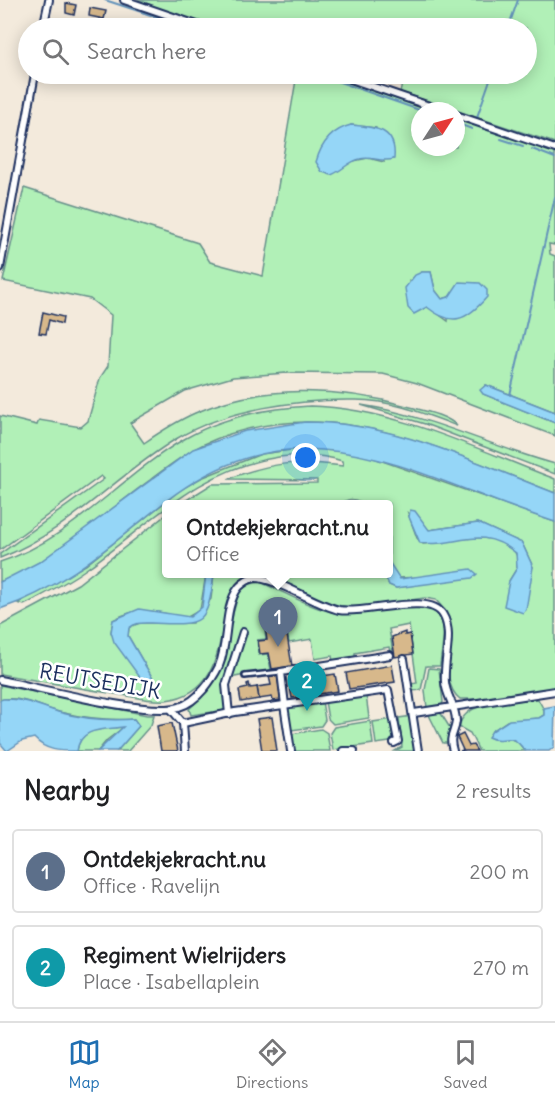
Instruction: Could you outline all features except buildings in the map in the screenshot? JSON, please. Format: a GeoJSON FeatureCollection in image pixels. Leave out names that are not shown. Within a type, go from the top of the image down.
{"type":"FeatureCollection","features":[{"type":"Feature","properties":{"kind":"street"},"geometry":{"type":"LineString","coordinates":[[46,18],[49,0]]}},
{"type":"Feature","properties":{"kind":"street"},"geometry":{"type":"LineString","coordinates":[[124,0],[177,18]]}},
{"type":"Feature","properties":{"kind":"street"},"geometry":{"type":"LineString","coordinates":[[0,268],[33,84]]}},
{"type":"Feature","properties":{"kind":"street"},"geometry":{"type":"LineString","coordinates":[[365,84],[418,102]]}},
{"type":"Feature","properties":{"kind":"street"},"geometry":{"type":"LineString","coordinates":[[465,118],[555,149]]}},
{"type":"Feature","properties":{"kind":"street","name":"REUTSEDIJK"},"geometry":{"type":"LineString","coordinates":[[0,680],[138,707],[171,709],[190,702],[212,679],[219,665],[234,597],[239,588],[254,578],[265,579],[313,601],[342,610],[376,609],[423,603],[434,605],[442,612],[447,622],[445,684],[454,706]]}},
{"type":"Feature","properties":{"kind":"street"},"geometry":{"type":"LineString","coordinates":[[229,714],[226,685],[243,632]]}},
{"type":"Feature","properties":{"kind":"street"},"geometry":{"type":"LineString","coordinates":[[291,751],[280,672],[390,655]]}},
{"type":"Feature","properties":{"kind":"street"},"geometry":{"type":"LineString","coordinates":[[404,659],[414,712],[418,751]]}},
{"type":"Feature","properties":{"kind":"street"},"geometry":{"type":"LineString","coordinates":[[183,723],[284,705],[390,690],[398,741],[394,743]]}},
{"type":"Feature","properties":{"kind":"street"},"geometry":{"type":"LineString","coordinates":[[414,712],[555,690]]}},
{"type":"Feature","properties":{"kind":"street"},"geometry":{"type":"LineString","coordinates":[[453,751],[450,741],[456,720],[454,706]]}},
{"type":"Feature","properties":{"kind":"street"},"geometry":{"type":"LineString","coordinates":[[171,709],[183,723],[185,751]]}},
{"type":"Feature","properties":{"kind":"street"},"geometry":{"type":"LineString","coordinates":[[343,751],[354,750]]}},
{"type":"Feature","properties":{"kind":"lane"},"geometry":{"type":"LineString","coordinates":[[245,676],[280,672]]}},
{"type":"Feature","properties":{"kind":"green space"},"geometry":{"type":"Polygon","coordinates":[[[134,0],[555,0],[555,143],[465,113],[465,102],[430,102],[400,92],[402,84],[537,84],[537,18],[187,18],[134,0]]]}},
{"type":"Feature","properties":{"kind":"green space"},"geometry":{"type":"Polygon","coordinates":[[[295,84],[356,84],[411,102],[411,156],[465,156],[465,120],[555,153],[555,245],[549,244],[550,254],[555,256],[555,412],[486,385],[481,390],[483,394],[555,423],[555,436],[417,383],[383,374],[286,373],[233,377],[185,391],[130,423],[144,443],[195,413],[220,404],[273,393],[328,392],[381,400],[434,413],[457,426],[408,408],[369,401],[311,401],[240,413],[217,420],[176,439],[48,534],[0,558],[0,554],[104,479],[101,476],[0,550],[0,416],[37,425],[39,420],[81,427],[88,421],[100,378],[108,366],[111,315],[90,299],[3,281],[24,188],[198,243],[210,262],[263,276],[295,84]],[[351,125],[353,161],[368,158],[384,162],[376,128],[351,125]],[[422,272],[409,281],[421,309],[427,306],[448,321],[449,297],[442,299],[435,290],[431,272],[422,272]]]}},
{"type":"Feature","properties":{"kind":"green space"},"geometry":{"type":"Polygon","coordinates":[[[361,405],[435,423],[555,464],[555,474],[425,424],[361,405]]]}},
{"type":"Feature","properties":{"kind":"green space"},"geometry":{"type":"Polygon","coordinates":[[[310,406],[342,408],[373,414],[435,432],[555,479],[555,493],[425,443],[382,431],[337,424],[293,422],[248,429],[202,445],[189,453],[40,562],[0,582],[0,562],[26,552],[51,538],[162,453],[186,438],[230,419],[278,409],[310,406]]]}},
{"type":"Feature","properties":{"kind":"green space"},"geometry":{"type":"Polygon","coordinates":[[[307,448],[355,452],[555,522],[555,689],[483,699],[460,699],[452,690],[449,678],[449,625],[445,612],[436,600],[425,598],[375,606],[338,606],[318,600],[275,578],[386,578],[389,585],[396,588],[476,575],[397,578],[393,570],[393,500],[186,500],[212,484],[317,483],[317,480],[228,479],[258,469],[284,464],[311,463],[343,466],[342,461],[319,456],[295,455],[251,463],[201,485],[178,500],[167,500],[201,478],[261,454],[307,448]],[[408,513],[417,538],[423,544],[475,538],[501,542],[511,548],[518,558],[517,568],[509,581],[533,567],[522,543],[478,523],[429,530],[408,513]]]}},
{"type":"Feature","properties":{"kind":"green space"},"geometry":{"type":"Polygon","coordinates":[[[162,504],[162,512],[75,577],[24,605],[18,603],[86,565],[162,504]]]}},
{"type":"Feature","properties":{"kind":"green space"},"geometry":{"type":"Polygon","coordinates":[[[162,518],[162,578],[205,578],[200,610],[186,618],[149,611],[122,615],[113,620],[111,632],[150,691],[157,687],[128,636],[129,627],[140,623],[192,623],[211,599],[214,578],[246,578],[237,584],[230,599],[215,660],[206,678],[190,693],[166,700],[154,700],[0,674],[0,626],[78,584],[162,518]]]}},
{"type":"Feature","properties":{"kind":"green space"},"geometry":{"type":"Polygon","coordinates":[[[260,582],[318,608],[342,614],[409,607],[429,609],[436,613],[442,624],[440,666],[426,666],[421,690],[412,691],[411,684],[417,683],[409,625],[389,629],[393,652],[390,653],[389,647],[355,653],[355,658],[333,661],[332,656],[315,659],[312,639],[289,643],[285,622],[264,625],[266,639],[257,640],[259,655],[268,654],[271,670],[230,678],[227,710],[191,715],[189,709],[216,679],[222,666],[240,591],[250,584],[260,582]]]}},
{"type":"Feature","properties":{"kind":"green space"},"geometry":{"type":"Polygon","coordinates":[[[429,668],[439,669],[443,702],[441,706],[427,708],[425,690],[429,668]]]}},
{"type":"Feature","properties":{"kind":"green space"},"geometry":{"type":"Polygon","coordinates":[[[0,685],[154,715],[151,725],[128,751],[117,751],[139,726],[134,719],[115,720],[87,717],[59,712],[22,700],[0,700],[0,685]]]}},
{"type":"Feature","properties":{"kind":"green space"},"geometry":{"type":"Polygon","coordinates":[[[366,695],[369,718],[333,724],[328,719],[325,701],[366,695]]]}},
{"type":"Feature","properties":{"kind":"green space"},"geometry":{"type":"Polygon","coordinates":[[[538,699],[544,715],[539,718],[507,721],[492,731],[518,742],[525,751],[479,751],[470,733],[459,727],[463,718],[470,711],[480,706],[538,699]]]}},
{"type":"Feature","properties":{"kind":"green space"},"geometry":{"type":"Polygon","coordinates":[[[322,701],[325,720],[321,726],[291,730],[286,708],[322,701]]]}},
{"type":"Feature","properties":{"kind":"green space"},"geometry":{"type":"Polygon","coordinates":[[[440,712],[450,728],[448,743],[443,743],[428,713],[440,712]]]}},
{"type":"Feature","properties":{"kind":"green space"},"geometry":{"type":"Polygon","coordinates":[[[412,716],[416,751],[395,751],[402,747],[399,718],[412,716]]]}},
{"type":"Feature","properties":{"kind":"green space"},"geometry":{"type":"Polygon","coordinates":[[[393,719],[396,741],[376,744],[373,722],[393,719]]]}},
{"type":"Feature","properties":{"kind":"green space"},"geometry":{"type":"Polygon","coordinates":[[[370,721],[373,744],[333,750],[330,733],[334,727],[370,721]]]}},
{"type":"Feature","properties":{"kind":"green space"},"geometry":{"type":"Polygon","coordinates":[[[124,727],[107,740],[98,751],[77,751],[79,743],[88,733],[94,730],[124,727]]]}},
{"type":"Feature","properties":{"kind":"green space"},"geometry":{"type":"Polygon","coordinates":[[[321,729],[327,733],[330,751],[294,751],[291,734],[321,729]]]}},
{"type":"Feature","properties":{"kind":"water"},"geometry":{"type":"Polygon","coordinates":[[[351,125],[369,127],[383,132],[392,141],[394,159],[360,159],[331,175],[322,172],[316,162],[324,144],[332,134],[351,125]]]}},
{"type":"Feature","properties":{"kind":"water"},"geometry":{"type":"Polygon","coordinates":[[[431,272],[435,290],[442,299],[449,297],[459,282],[480,283],[487,290],[487,297],[472,312],[458,318],[444,317],[427,307],[414,314],[408,308],[405,288],[415,275],[431,272]]]}},
{"type":"Feature","properties":{"kind":"water"},"geometry":{"type":"Polygon","coordinates":[[[486,385],[555,412],[555,423],[483,394],[480,390],[486,385]]]}},
{"type":"Feature","properties":{"kind":"water"},"geometry":{"type":"Polygon","coordinates":[[[305,422],[338,424],[402,436],[463,456],[555,493],[555,522],[407,468],[360,455],[313,449],[265,453],[216,470],[168,500],[162,500],[162,504],[88,562],[46,589],[0,609],[0,582],[41,561],[193,449],[245,431],[305,422]]]}},
{"type":"Feature","properties":{"kind":"water"},"geometry":{"type":"Polygon","coordinates":[[[410,510],[415,511],[429,530],[478,523],[522,543],[533,567],[526,610],[523,613],[504,606],[509,581],[517,568],[516,553],[491,539],[420,543],[409,517],[410,510]]]}},
{"type":"Feature","properties":{"kind":"water"},"geometry":{"type":"Polygon","coordinates":[[[393,568],[400,579],[471,569],[477,574],[472,578],[396,588],[389,585],[386,578],[393,578],[393,568]]]}},
{"type":"Feature","properties":{"kind":"water"},"geometry":{"type":"Polygon","coordinates":[[[206,578],[213,578],[209,604],[199,619],[182,624],[139,623],[129,628],[128,636],[156,684],[157,690],[150,691],[114,642],[111,632],[113,620],[139,609],[190,617],[202,607],[206,578]]]}},
{"type":"Feature","properties":{"kind":"water"},"geometry":{"type":"Polygon","coordinates":[[[0,700],[24,701],[86,718],[134,719],[139,726],[117,751],[98,751],[123,727],[88,734],[79,743],[77,751],[64,751],[43,746],[34,738],[22,741],[7,751],[0,743],[0,700]]]}},
{"type":"Feature","properties":{"kind":"water"},"geometry":{"type":"Polygon","coordinates":[[[555,706],[554,747],[549,751],[525,751],[515,740],[498,740],[488,737],[492,731],[509,720],[539,718],[544,715],[544,708],[555,706]]]}},
{"type":"Feature","properties":{"kind":"waterway"},"geometry":{"type":"LineString","coordinates":[[105,0],[160,18]]}},
{"type":"Feature","properties":{"kind":"waterway"},"geometry":{"type":"LineString","coordinates":[[512,18],[518,0]]}},
{"type":"Feature","properties":{"kind":"waterway"},"geometry":{"type":"LineString","coordinates":[[345,84],[411,107]]}},
{"type":"Feature","properties":{"kind":"waterway"},"geometry":{"type":"LineString","coordinates":[[477,117],[489,84]]}},
{"type":"Feature","properties":{"kind":"waterway"},"geometry":{"type":"LineString","coordinates":[[496,125],[555,145]]}},
{"type":"Feature","properties":{"kind":"waterway"},"geometry":{"type":"LineString","coordinates":[[465,126],[472,129]]}},
{"type":"Feature","properties":{"kind":"waterway"},"geometry":{"type":"LineString","coordinates":[[501,139],[523,146]]}},
{"type":"Feature","properties":{"kind":"waterway"},"geometry":{"type":"LineString","coordinates":[[532,149],[555,158]]}},
{"type":"Feature","properties":{"kind":"waterway"},"geometry":{"type":"LineString","coordinates":[[510,395],[555,197]]}},
{"type":"Feature","properties":{"kind":"place","name":"Ontdekjekracht.nu"},"geometry":{"type":"Point","coordinates":[278,647]}},
{"type":"Feature","properties":{"kind":"place","name":"Regiment Wielrijders"},"geometry":{"type":"Point","coordinates":[307,711]}}]}
